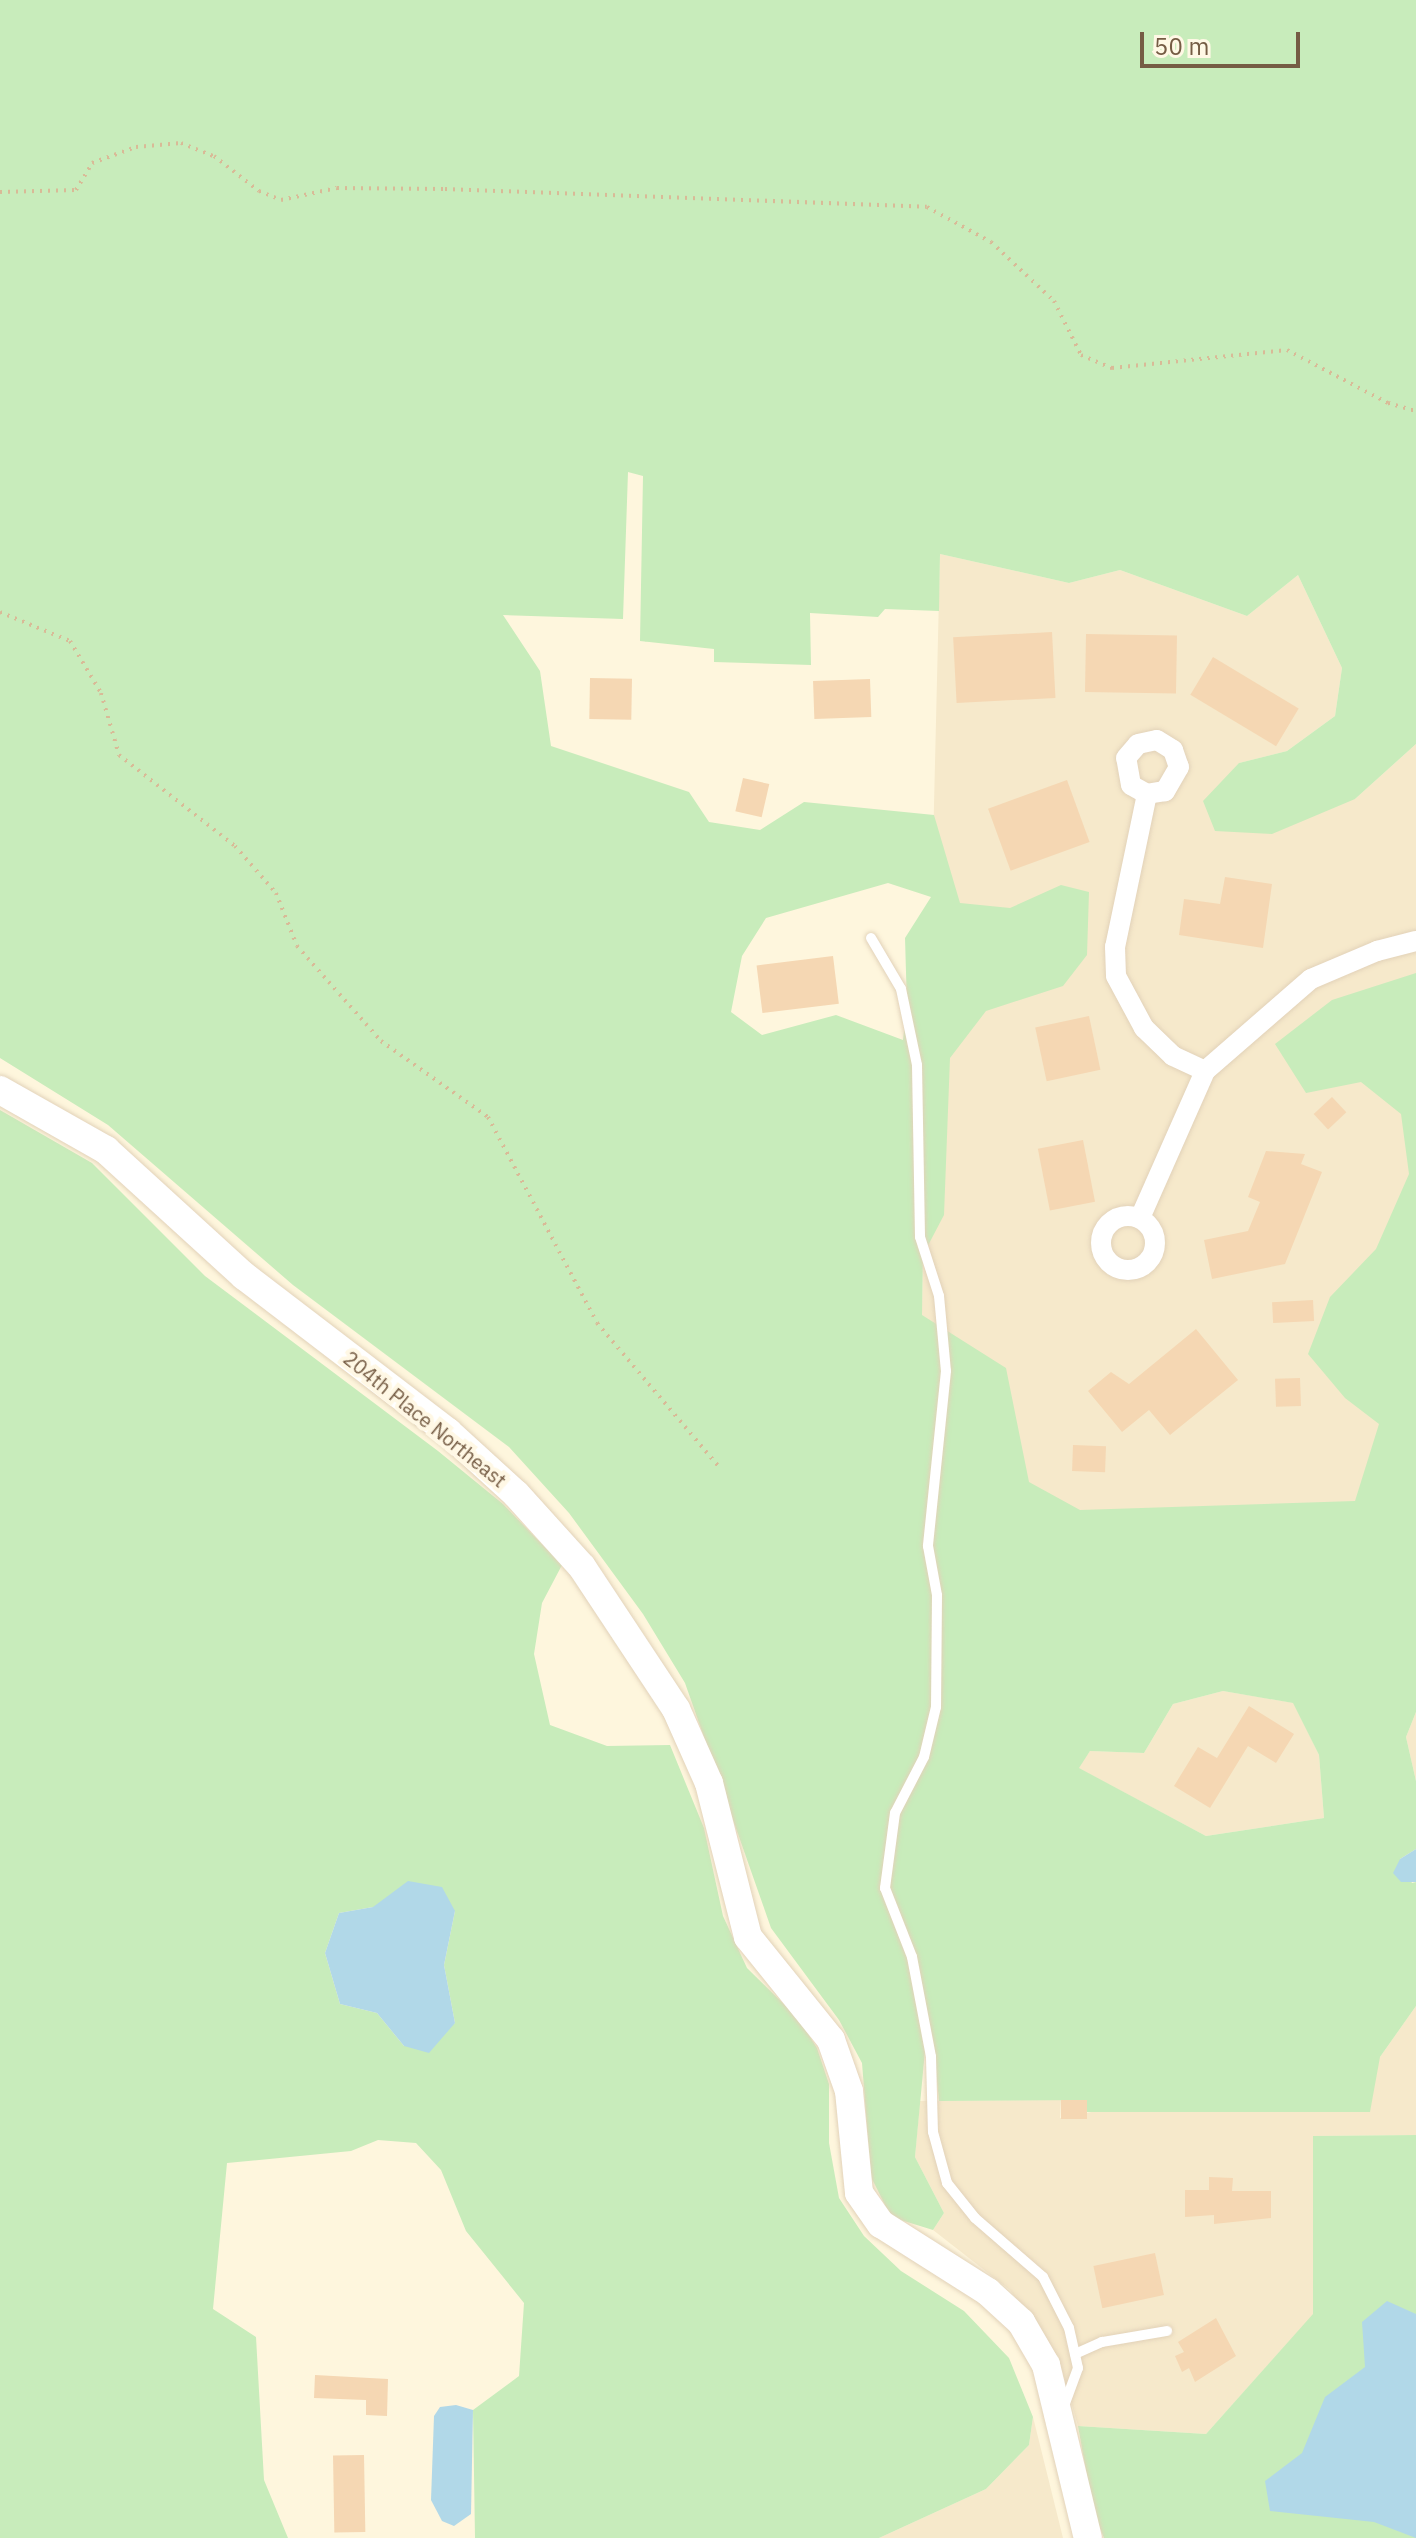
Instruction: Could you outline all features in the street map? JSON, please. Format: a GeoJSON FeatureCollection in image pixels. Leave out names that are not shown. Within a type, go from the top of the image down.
{"type":"FeatureCollection","features":[{"type":"Feature","properties":{"kind":"street"},"geometry":{"type":"LineString","coordinates":[[1147,794],[1115,947],[1116,976],[1144,1028],[1173,1056],[1205,1071]]}},
{"type":"Feature","properties":{"kind":"street"},"geometry":{"type":"LineString","coordinates":[[1140,1218],[1205,1071],[1311,979],[1377,951],[1416,941]]}},
{"type":"Feature","properties":{"kind":"street","name":"204th Place Northeast"},"geometry":{"type":"LineString","coordinates":[[0,1090],[46,1112],[127,1166],[244,1276],[448,1432],[516,1494],[582,1567],[676,1709],[709,1783],[748,1937],[836,2051],[854,2125],[859,2193],[868,2211],[904,2241],[988,2292],[1021,2322],[1046,2365],[1061,2415],[1088,2538]]}},
{"type":"Feature","properties":{"kind":"lane"},"geometry":{"type":"LineString","coordinates":[[871,938],[901,989],[917,1065],[920,1237],[939,1296],[946,1371],[928,1546],[937,1595],[936,1707],[924,1757],[895,1813],[885,1888],[912,1957],[931,2057],[933,2132],[947,2183],[975,2218],[1043,2277],[1069,2328],[1078,2368],[1061,2415]]}},
{"type":"Feature","properties":{"kind":"lane"},"geometry":{"type":"LineString","coordinates":[[1075,2354],[1102,2342],[1167,2331]]}},
{"type":"Feature","properties":{"kind":"path"},"geometry":{"type":"LineString","coordinates":[[0,192],[76,190],[92,163],[136,147],[181,143],[214,156],[259,191],[281,200],[337,188],[927,207],[991,242],[1054,301],[1081,355],[1112,368],[1287,350],[1388,403],[1416,411]]}},
{"type":"Feature","properties":{"kind":"path"},"geometry":{"type":"LineString","coordinates":[[0,612],[70,641],[101,693],[119,755],[235,846],[276,893],[297,946],[381,1041],[488,1117],[597,1323],[719,1467]]}},
{"type":"Feature","properties":{"kind":"shaded area"},"geometry":{"type":"Polygon","coordinates":[[[940,554],[1069,583],[1120,570],[1247,616],[1298,575],[1342,668],[1335,716],[1287,751],[1239,763],[1355,799],[1416,744],[1416,1500],[917,1516],[940,554]]]}},
{"type":"Feature","properties":{"kind":"shaded area"},"geometry":{"type":"Polygon","coordinates":[[[1223,1691],[1294,1703],[1319,1755],[1324,1818],[1206,1836],[1078,1768],[1090,1751],[1144,1753],[1173,1704],[1223,1691]]]}},
{"type":"Feature","properties":{"kind":"shaded area"},"geometry":{"type":"Polygon","coordinates":[[[1416,1712],[1416,1781],[1406,1737],[1416,1712]]]}},
{"type":"Feature","properties":{"kind":"shaded area"},"geometry":{"type":"Polygon","coordinates":[[[1416,2006],[1416,2135],[1313,2136],[1313,2315],[1206,2434],[1078,2426],[1059,2360],[1010,2290],[933,2230],[944,2213],[915,2157],[920,2101],[1061,2100],[1060,2118],[1380,2057],[1416,2006]]]}},
{"type":"Feature","properties":{"kind":"shaded area"},"geometry":{"type":"Polygon","coordinates":[[[1033,2417],[1063,2538],[879,2538],[986,2489],[1029,2445],[1033,2417]]]}},
{"type":"Feature","properties":{"kind":"green space"},"geometry":{"type":"Polygon","coordinates":[[[0,0],[1416,0],[1416,744],[1355,799],[1272,834],[1215,831],[1203,801],[1239,763],[1287,751],[1335,716],[1342,668],[1298,575],[1247,616],[1120,570],[1069,583],[940,554],[939,611],[885,609],[878,617],[810,613],[811,665],[714,662],[714,649],[640,641],[643,476],[628,472],[623,619],[503,615],[540,671],[551,746],[689,792],[709,822],[760,830],[804,802],[934,815],[960,903],[1010,908],[1061,885],[1089,892],[1087,955],[1063,986],[986,1011],[950,1058],[944,1215],[923,1255],[922,1315],[1006,1368],[1029,1482],[1080,1510],[1355,1501],[1379,1424],[1345,1398],[1308,1354],[1330,1297],[1376,1249],[1409,1174],[1401,1114],[1361,1082],[1306,1093],[1275,1044],[1332,1000],[1416,973],[1416,1712],[1406,1737],[1416,1781],[1416,1849],[1400,1859],[1412,1883],[1416,1882],[1416,2006],[1380,2057],[1370,2112],[1087,2112],[1087,2100],[939,2101],[933,2039],[925,2051],[915,2157],[944,2213],[933,2230],[891,2217],[871,2177],[862,2063],[839,2020],[771,1928],[685,1683],[643,1614],[569,1513],[509,1447],[293,1285],[108,1125],[0,1058],[0,0]],[[888,883],[766,918],[742,956],[731,1012],[762,1035],[836,1015],[903,1040],[907,1007],[905,938],[931,897],[888,883]],[[1223,1691],[1173,1704],[1144,1753],[1090,1751],[1079,1768],[1206,1836],[1324,1818],[1319,1755],[1293,1703],[1223,1691]]]}},
{"type":"Feature","properties":{"kind":"green space"},"geometry":{"type":"Polygon","coordinates":[[[0,1110],[92,1163],[205,1276],[438,1451],[503,1504],[562,1565],[542,1603],[534,1654],[550,1725],[607,1746],[670,1745],[704,1828],[723,1916],[747,1968],[798,2018],[817,2048],[829,2084],[829,2143],[839,2198],[864,2236],[901,2271],[964,2311],[1009,2358],[1033,2417],[1029,2445],[986,2489],[879,2538],[475,2538],[473,2410],[519,2376],[524,2303],[466,2231],[441,2170],[416,2143],[378,2140],[351,2151],[227,2163],[213,2309],[256,2337],[264,2480],[288,2538],[0,2538],[0,1110]],[[373,1907],[339,1913],[325,1953],[340,2004],[377,2013],[404,2046],[455,2023],[444,1965],[455,1911],[373,1907]]]}},
{"type":"Feature","properties":{"kind":"green space"},"geometry":{"type":"Polygon","coordinates":[[[1416,2135],[1416,2538],[1104,2538],[1093,2510],[1078,2426],[1206,2434],[1313,2314],[1313,2136],[1416,2135]]]}},
{"type":"Feature","properties":{"kind":"water"},"geometry":{"type":"Polygon","coordinates":[[[1416,1849],[1416,1882],[1401,1882],[1393,1873],[1400,1859],[1416,1849]]]}},
{"type":"Feature","properties":{"kind":"water"},"geometry":{"type":"Polygon","coordinates":[[[408,1881],[442,1887],[455,1911],[444,1965],[455,2023],[429,2053],[404,2046],[377,2013],[340,2004],[325,1953],[339,1913],[373,1907],[408,1881]]]}},
{"type":"Feature","properties":{"kind":"water"},"geometry":{"type":"Polygon","coordinates":[[[1387,2301],[1416,2314],[1416,2538],[1374,2522],[1270,2511],[1265,2481],[1302,2453],[1325,2397],[1365,2367],[1362,2322],[1387,2301]]]}},
{"type":"Feature","properties":{"kind":"water"},"geometry":{"type":"Polygon","coordinates":[[[456,2405],[473,2410],[471,2514],[454,2526],[442,2521],[431,2500],[434,2416],[440,2407],[456,2405]]]}},
{"type":"Feature","properties":{"kind":"building"},"geometry":{"type":"Polygon","coordinates":[[[1052,632],[1055,698],[957,703],[953,637],[1052,632]]]}},
{"type":"Feature","properties":{"kind":"building"},"geometry":{"type":"Polygon","coordinates":[[[1086,634],[1177,636],[1176,694],[1085,692],[1086,634]]]}},
{"type":"Feature","properties":{"kind":"building"},"geometry":{"type":"Polygon","coordinates":[[[1213,657],[1299,709],[1276,746],[1190,695],[1213,657]]]}},
{"type":"Feature","properties":{"kind":"building"},"geometry":{"type":"Polygon","coordinates":[[[590,678],[632,679],[631,720],[589,719],[590,678]]]}},
{"type":"Feature","properties":{"kind":"building"},"geometry":{"type":"Polygon","coordinates":[[[870,679],[871,717],[814,719],[813,681],[870,679]]]}},
{"type":"Feature","properties":{"kind":"building"},"geometry":{"type":"Polygon","coordinates":[[[743,778],[769,784],[762,817],[735,811],[743,778]]]}},
{"type":"Feature","properties":{"kind":"building"},"geometry":{"type":"Polygon","coordinates":[[[1067,780],[1090,842],[1011,871],[988,809],[1067,780]]]}},
{"type":"Feature","properties":{"kind":"building"},"geometry":{"type":"Polygon","coordinates":[[[1225,877],[1272,884],[1263,948],[1179,935],[1184,899],[1220,904],[1225,877]]]}},
{"type":"Feature","properties":{"kind":"building"},"geometry":{"type":"Polygon","coordinates":[[[833,956],[839,1004],[762,1013],[757,965],[833,956]]]}},
{"type":"Feature","properties":{"kind":"building"},"geometry":{"type":"Polygon","coordinates":[[[1089,1016],[1100,1070],[1047,1081],[1035,1027],[1089,1016]]]}},
{"type":"Feature","properties":{"kind":"building"},"geometry":{"type":"Polygon","coordinates":[[[1332,1097],[1346,1112],[1328,1129],[1314,1114],[1332,1097]]]}},
{"type":"Feature","properties":{"kind":"building"},"geometry":{"type":"Polygon","coordinates":[[[1083,1140],[1095,1202],[1050,1211],[1038,1149],[1083,1140]]]}},
{"type":"Feature","properties":{"kind":"building"},"geometry":{"type":"Polygon","coordinates":[[[1266,1151],[1305,1154],[1301,1164],[1322,1172],[1285,1264],[1212,1279],[1204,1240],[1248,1231],[1260,1202],[1248,1197],[1266,1151]]]}},
{"type":"Feature","properties":{"kind":"building"},"geometry":{"type":"Polygon","coordinates":[[[1313,1300],[1314,1321],[1273,1323],[1272,1302],[1313,1300]]]}},
{"type":"Feature","properties":{"kind":"building"},"geometry":{"type":"Polygon","coordinates":[[[1196,1329],[1238,1380],[1170,1435],[1149,1410],[1122,1432],[1088,1391],[1111,1372],[1129,1384],[1196,1329]]]}},
{"type":"Feature","properties":{"kind":"building"},"geometry":{"type":"Polygon","coordinates":[[[1300,1378],[1301,1406],[1276,1407],[1275,1379],[1300,1378]]]}},
{"type":"Feature","properties":{"kind":"building"},"geometry":{"type":"Polygon","coordinates":[[[1073,1445],[1106,1446],[1105,1472],[1072,1471],[1073,1445]]]}},
{"type":"Feature","properties":{"kind":"building"},"geometry":{"type":"Polygon","coordinates":[[[1249,1706],[1294,1734],[1276,1763],[1248,1746],[1210,1808],[1174,1786],[1198,1747],[1217,1758],[1249,1706]]]}},
{"type":"Feature","properties":{"kind":"building"},"geometry":{"type":"Polygon","coordinates":[[[1061,2100],[1087,2100],[1087,2119],[1061,2119],[1061,2100]]]}},
{"type":"Feature","properties":{"kind":"building"},"geometry":{"type":"Polygon","coordinates":[[[1209,2177],[1233,2178],[1232,2191],[1271,2191],[1271,2218],[1214,2224],[1214,2215],[1185,2217],[1185,2190],[1209,2190],[1209,2177]]]}},
{"type":"Feature","properties":{"kind":"building"},"geometry":{"type":"Polygon","coordinates":[[[1155,2253],[1164,2295],[1102,2308],[1093,2266],[1155,2253]]]}},
{"type":"Feature","properties":{"kind":"building"},"geometry":{"type":"Polygon","coordinates":[[[1216,2318],[1236,2356],[1195,2382],[1189,2368],[1182,2372],[1175,2356],[1184,2352],[1178,2342],[1216,2318]]]}},
{"type":"Feature","properties":{"kind":"building"},"geometry":{"type":"Polygon","coordinates":[[[315,2375],[388,2379],[387,2416],[366,2415],[366,2400],[314,2398],[315,2375]]]}},
{"type":"Feature","properties":{"kind":"building"},"geometry":{"type":"Polygon","coordinates":[[[364,2455],[365,2532],[334,2533],[333,2456],[364,2455]]]}}]}
